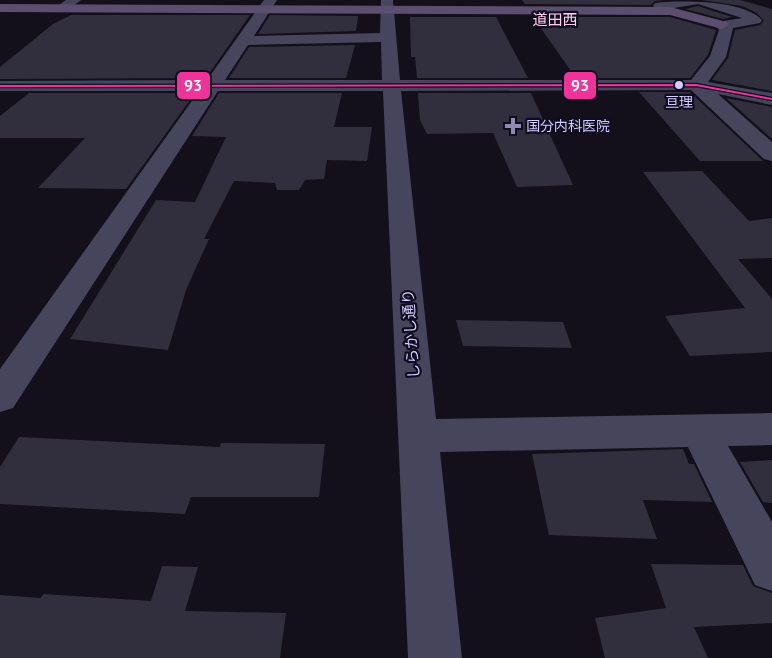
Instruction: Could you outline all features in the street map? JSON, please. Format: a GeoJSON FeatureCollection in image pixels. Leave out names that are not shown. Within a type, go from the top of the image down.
{"type":"FeatureCollection","features":[{"type":"Feature","properties":{"kind":"main road"},"geometry":{"type":"LineString","coordinates":[[0,8],[387,5],[670,11],[723,24]]}},
{"type":"Feature","properties":{"kind":"street"},"geometry":{"type":"LineString","coordinates":[[60,9],[75,0]]}},
{"type":"Feature","properties":{"kind":"street"},"geometry":{"type":"LineString","coordinates":[[670,11],[660,6],[699,0],[748,15],[755,20],[723,24]]}},
{"type":"Feature","properties":{"kind":"street"},"geometry":{"type":"LineString","coordinates":[[0,398],[267,5]]}},
{"type":"Feature","properties":{"kind":"street","name":"しらかし通り"},"geometry":{"type":"LineString","coordinates":[[387,5],[435,658]]}},
{"type":"Feature","properties":{"kind":"street"},"geometry":{"type":"LineString","coordinates":[[696,85],[718,57],[727,29],[723,24]]}},
{"type":"Feature","properties":{"kind":"street"},"geometry":{"type":"LineString","coordinates":[[242,41],[312,37],[389,37]]}},
{"type":"Feature","properties":{"kind":"street"},"geometry":{"type":"LineString","coordinates":[[696,85],[772,154]]}},
{"type":"Feature","properties":{"kind":"street"},"geometry":{"type":"LineString","coordinates":[[0,86],[696,85],[772,99]]}},
{"type":"Feature","properties":{"kind":"street"},"geometry":{"type":"LineString","coordinates":[[418,436],[772,429]]}},
{"type":"Feature","properties":{"kind":"street"},"geometry":{"type":"LineString","coordinates":[[699,430],[772,568]]}},
{"type":"Feature","properties":{"kind":"building"},"geometry":{"type":"Polygon","coordinates":[[[522,0],[664,0],[655,1],[651,5],[525,4],[522,0]]]}},
{"type":"Feature","properties":{"kind":"building"},"geometry":{"type":"Polygon","coordinates":[[[702,0],[740,0],[772,9],[772,91],[712,80],[728,58],[735,30],[760,25],[764,20],[755,12],[742,6],[702,0]]]}},
{"type":"Feature","properties":{"kind":"building"},"geometry":{"type":"Polygon","coordinates":[[[698,6],[732,17],[723,19],[685,9],[698,6]]]}},
{"type":"Feature","properties":{"kind":"building"},"geometry":{"type":"Polygon","coordinates":[[[71,15],[250,15],[206,78],[0,79],[0,67],[53,24],[71,15]]]}},
{"type":"Feature","properties":{"kind":"building"},"geometry":{"type":"Polygon","coordinates":[[[270,15],[358,16],[356,31],[258,34],[270,15]]]}},
{"type":"Feature","properties":{"kind":"building"},"geometry":{"type":"Polygon","coordinates":[[[410,17],[496,17],[528,78],[417,78],[415,57],[411,57],[410,17]]]}},
{"type":"Feature","properties":{"kind":"building"},"geometry":{"type":"Polygon","coordinates":[[[533,17],[670,17],[716,30],[708,55],[690,78],[576,78],[533,17]]]}},
{"type":"Feature","properties":{"kind":"building"},"geometry":{"type":"Polygon","coordinates":[[[355,45],[346,78],[229,78],[249,47],[355,45]]]}},
{"type":"Feature","properties":{"kind":"building"},"geometry":{"type":"Polygon","coordinates":[[[639,92],[690,92],[763,161],[700,161],[639,92]]]}},
{"type":"Feature","properties":{"kind":"building"},"geometry":{"type":"Polygon","coordinates":[[[29,93],[195,93],[126,189],[38,188],[85,138],[0,138],[0,116],[29,93]]]}},
{"type":"Feature","properties":{"kind":"building"},"geometry":{"type":"Polygon","coordinates":[[[219,93],[342,93],[334,127],[372,127],[367,161],[327,160],[324,179],[305,180],[299,190],[277,190],[275,183],[234,181],[204,239],[209,239],[186,290],[168,350],[70,339],[156,200],[195,202],[226,137],[192,136],[219,93]]]}},
{"type":"Feature","properties":{"kind":"building"},"geometry":{"type":"Polygon","coordinates":[[[418,93],[531,93],[573,185],[517,187],[493,133],[427,134],[420,120],[418,93]]]}},
{"type":"Feature","properties":{"kind":"building"},"geometry":{"type":"Polygon","coordinates":[[[726,98],[772,107],[772,139],[726,98]]]}},
{"type":"Feature","properties":{"kind":"building"},"geometry":{"type":"Polygon","coordinates":[[[702,171],[749,221],[772,218],[772,258],[738,259],[772,299],[772,352],[690,356],[665,316],[745,308],[643,172],[702,171]]]}},
{"type":"Feature","properties":{"kind":"building"},"geometry":{"type":"Polygon","coordinates":[[[456,320],[563,322],[572,348],[463,346],[456,320]]]}},
{"type":"Feature","properties":{"kind":"building"},"geometry":{"type":"Polygon","coordinates":[[[19,437],[220,447],[221,443],[325,444],[319,497],[191,497],[185,514],[0,504],[0,467],[19,437]]]}},
{"type":"Feature","properties":{"kind":"building"},"geometry":{"type":"Polygon","coordinates":[[[683,449],[689,464],[694,464],[712,502],[643,500],[657,539],[549,535],[532,454],[683,449]]]}},
{"type":"Feature","properties":{"kind":"building"},"geometry":{"type":"Polygon","coordinates":[[[772,460],[772,503],[763,502],[740,462],[772,460]]]}},
{"type":"Feature","properties":{"kind":"building"},"geometry":{"type":"Polygon","coordinates":[[[651,564],[743,565],[753,586],[772,593],[772,623],[694,627],[708,658],[605,658],[595,618],[666,608],[651,564]]]}},
{"type":"Feature","properties":{"kind":"building"},"geometry":{"type":"Polygon","coordinates":[[[162,566],[198,567],[185,611],[286,613],[280,658],[0,658],[0,595],[41,598],[43,594],[151,601],[162,566]]]}},
{"type":"Feature","properties":{"kind":"transit line","name":"93"},"geometry":{"type":"LineString","coordinates":[[0,86],[696,85],[772,99]]}},
{"type":"Feature","properties":{"kind":"place","name":"亘理"},"geometry":{"type":"Point","coordinates":[679,85]}},
{"type":"Feature","properties":{"kind":"place","name":"国分内科医院"},"geometry":{"type":"Point","coordinates":[513,126]}},
{"type":"Feature","properties":{"kind":"district","name":"道田西"},"geometry":{"type":"Point","coordinates":[555,20]}}]}
